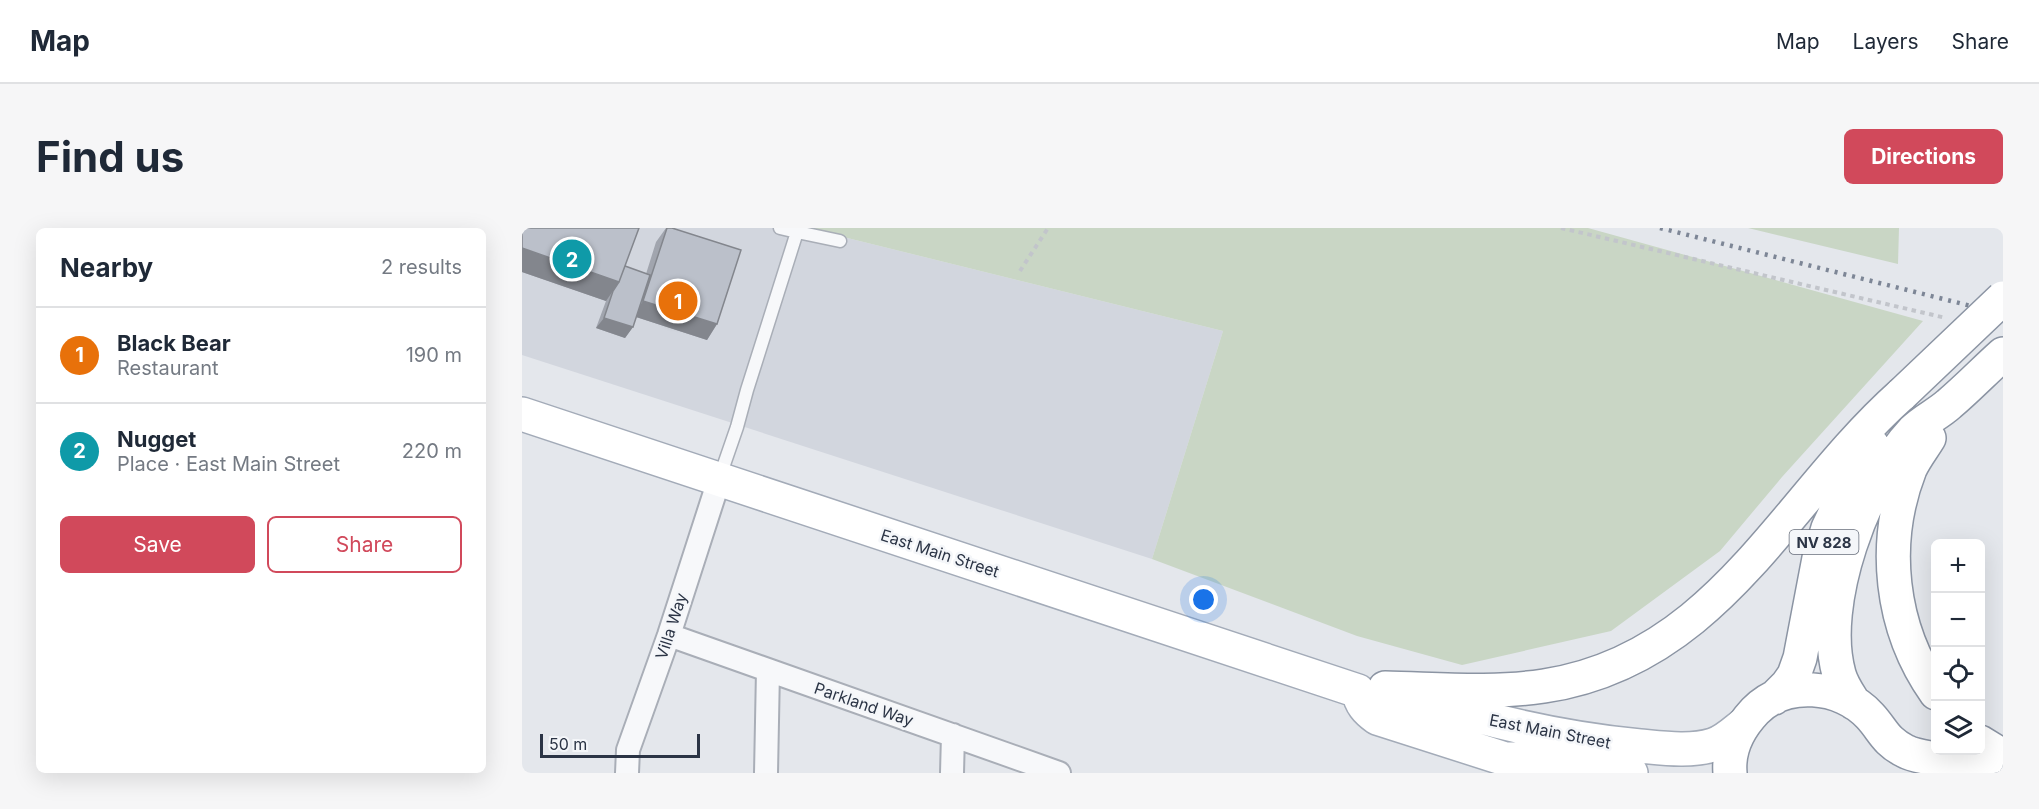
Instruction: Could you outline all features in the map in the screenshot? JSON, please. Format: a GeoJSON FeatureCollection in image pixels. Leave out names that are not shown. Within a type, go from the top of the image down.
{"type":"FeatureCollection","features":[{"type":"Feature","properties":{"kind":"main road"},"geometry":{"type":"LineString","coordinates":[[1371,689],[1491,690],[1546,686],[1624,662],[1657,644],[1688,623],[1719,597],[1871,422],[2003,298]]}},
{"type":"Feature","properties":{"kind":"main road"},"geometry":{"type":"LineString","coordinates":[[1890,773],[1888,753],[1881,733],[1870,716],[1854,702],[1843,686],[1839,673],[1835,651],[1835,628],[1842,576],[1855,532],[1868,502],[1896,453],[1912,431],[1929,417],[1948,406],[2003,354]]}},
{"type":"Feature","properties":{"kind":"main road","name":"NV 828"},"geometry":{"type":"LineString","coordinates":[[1774,698],[1794,675],[1800,658],[1819,558],[1835,511],[1902,394]]}},
{"type":"Feature","properties":{"kind":"main road"},"geometry":{"type":"LineString","coordinates":[[1931,687],[1907,643],[1898,609],[1893,557],[1899,506],[1911,468],[1948,406]]}},
{"type":"Feature","properties":{"kind":"main road","name":"East Main Street"},"geometry":{"type":"LineString","coordinates":[[522,414],[719,480],[1371,689],[1513,726],[1564,737],[1621,744],[1678,748],[1710,746],[1724,741],[1743,725],[1756,709],[1774,698]]}},
{"type":"Feature","properties":{"kind":"main road","name":"East Main Street"},"geometry":{"type":"LineString","coordinates":[[1371,689],[1360,700],[1365,710],[1377,717],[1517,766],[1532,759],[1631,773]]}},
{"type":"Feature","properties":{"kind":"main road"},"geometry":{"type":"LineString","coordinates":[[1774,698],[1794,691],[1815,689],[1835,693],[1854,702]]}},
{"type":"Feature","properties":{"kind":"main road"},"geometry":{"type":"LineString","coordinates":[[1730,773],[1734,744],[1743,725]]}},
{"type":"Feature","properties":{"kind":"main road"},"geometry":{"type":"LineString","coordinates":[[1881,733],[1906,752],[1994,773]]}},
{"type":"Feature","properties":{"kind":"main road"},"geometry":{"type":"LineString","coordinates":[[1985,745],[2003,756]]}},
{"type":"Feature","properties":{"kind":"street","name":"Villa Way"},"geometry":{"type":"LineString","coordinates":[[627,773],[628,750],[669,635],[719,480]]}},
{"type":"Feature","properties":{"kind":"street","name":"Parkland Way"},"geometry":{"type":"LineString","coordinates":[[669,635],[1059,773]]}},
{"type":"Feature","properties":{"kind":"street"},"geometry":{"type":"LineString","coordinates":[[766,773],[768,670]]}},
{"type":"Feature","properties":{"kind":"street"},"geometry":{"type":"LineString","coordinates":[[952,773],[953,735]]}},
{"type":"Feature","properties":{"kind":"lane"},"geometry":{"type":"LineString","coordinates":[[780,228],[840,241]]}},
{"type":"Feature","properties":{"kind":"lane"},"geometry":{"type":"LineString","coordinates":[[719,480],[797,232]]}},
{"type":"Feature","properties":{"kind":"path"},"geometry":{"type":"LineString","coordinates":[[1020,271],[1048,228]]}},
{"type":"Feature","properties":{"kind":"path"},"geometry":{"type":"LineString","coordinates":[[1561,228],[1949,318]]}},
{"type":"Feature","properties":{"kind":"shaded area"},"geometry":{"type":"Polygon","coordinates":[[[522,228],[807,228],[1223,331],[1152,559],[522,355],[522,228]]]}},
{"type":"Feature","properties":{"kind":"green space"},"geometry":{"type":"Polygon","coordinates":[[[807,228],[1588,228],[1923,321],[1782,477],[1720,551],[1611,631],[1462,665],[1357,636],[1152,559],[1223,331],[807,228]]]}},
{"type":"Feature","properties":{"kind":"green space"},"geometry":{"type":"Polygon","coordinates":[[[1748,228],[1899,228],[1898,264],[1748,228]]]}},
{"type":"Feature","properties":{"kind":"building"},"geometry":{"type":"Polygon","coordinates":[[[522,228],[639,228],[619,282],[522,248],[522,228]]]}},
{"type":"Feature","properties":{"kind":"building"},"geometry":{"type":"Polygon","coordinates":[[[667,228],[741,250],[717,324],[643,301],[667,228]]]}},
{"type":"Feature","properties":{"kind":"building"},"geometry":{"type":"Polygon","coordinates":[[[625,266],[650,275],[633,327],[604,318],[625,266]]]}},
{"type":"Feature","properties":{"kind":"railway"},"geometry":{"type":"LineString","coordinates":[[1660,228],[2003,314]]}},
{"type":"Feature","properties":{"kind":"place","name":"Nugget"},"geometry":{"type":"Point","coordinates":[572,259]}},
{"type":"Feature","properties":{"kind":"place","name":"Black Bear"},"geometry":{"type":"Point","coordinates":[678,301]}}]}
